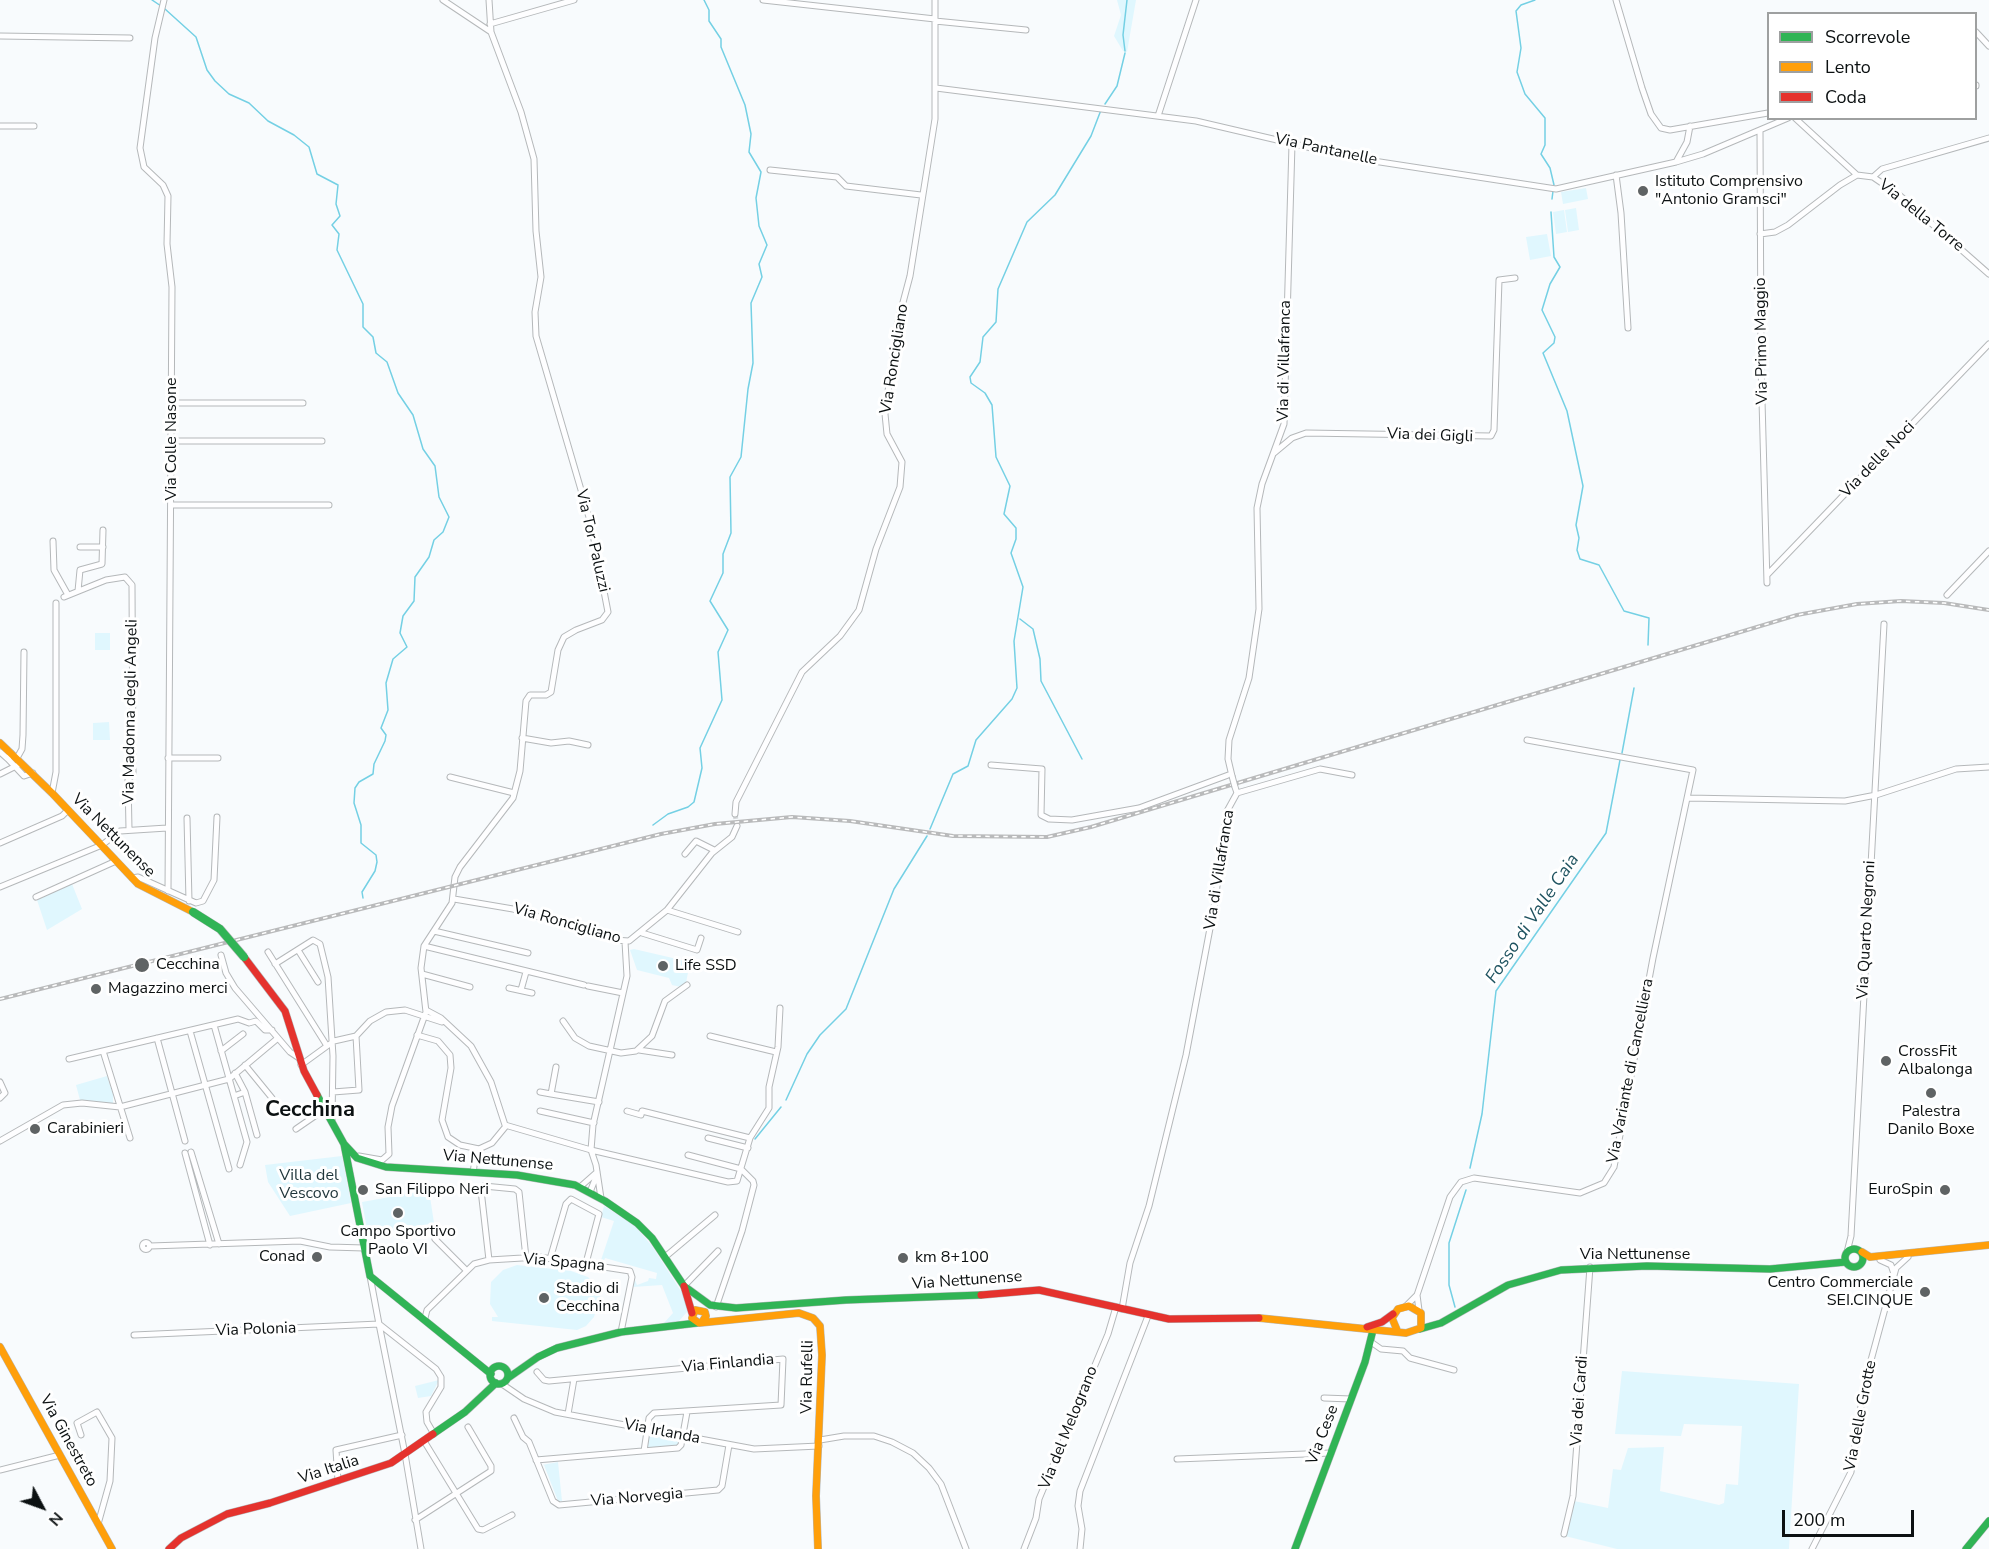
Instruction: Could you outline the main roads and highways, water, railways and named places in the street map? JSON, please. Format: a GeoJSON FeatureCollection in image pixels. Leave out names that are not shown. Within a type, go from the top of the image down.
{"type":"FeatureCollection","features":[{"type":"Feature","properties":{"kind":"main road","name":"Via Nettunense"},"geometry":{"type":"LineString","coordinates":[[0,743],[15,760],[33,773],[132,878],[152,893],[217,926],[244,957],[285,1011],[300,1062],[344,1144],[354,1156],[363,1161],[389,1168],[540,1177],[586,1190],[639,1224],[703,1312],[716,1306],[959,1298],[1034,1290],[1061,1292],[1149,1316],[1181,1320],[1262,1318],[1360,1330],[1397,1329],[1406,1333],[1441,1323],[1490,1294],[1521,1280],[1556,1271],[1590,1267],[1770,1269],[1849,1255],[1870,1257],[1989,1246]]}},
{"type":"Feature","properties":{"kind":"main road"},"geometry":{"type":"LineString","coordinates":[[344,1144],[370,1276],[500,1377],[517,1372],[549,1351],[621,1332],[673,1326],[703,1312]]}},
{"type":"Feature","properties":{"kind":"main road"},"geometry":{"type":"LineString","coordinates":[[349,1168],[363,1161]]}},
{"type":"Feature","properties":{"kind":"main road","name":"Via Nettunense"},"geometry":{"type":"LineString","coordinates":[[1849,1255],[1853,1267],[1880,1260],[1989,1246]]}},
{"type":"Feature","properties":{"kind":"main road"},"geometry":{"type":"LineString","coordinates":[[1849,1255],[1862,1263]]}},
{"type":"Feature","properties":{"kind":"main road"},"geometry":{"type":"LineString","coordinates":[[684,1286],[693,1312],[693,1320],[703,1312]]}},
{"type":"Feature","properties":{"kind":"main road"},"geometry":{"type":"LineString","coordinates":[[1360,1330],[1382,1322],[1405,1306],[1441,1323]]}},
{"type":"Feature","properties":{"kind":"main road"},"geometry":{"type":"LineString","coordinates":[[673,1326],[693,1312],[703,1312]]}},
{"type":"Feature","properties":{"kind":"main road","name":"Via Rufelli"},"geometry":{"type":"LineString","coordinates":[[703,1312],[714,1320],[793,1313],[806,1314],[816,1320],[822,1338],[816,1504],[818,1549]]}},
{"type":"Feature","properties":{"kind":"main road"},"geometry":{"type":"LineString","coordinates":[[1420,1312],[1423,1322],[1420,1329]]}},
{"type":"Feature","properties":{"kind":"main road"},"geometry":{"type":"LineString","coordinates":[[1393,1314],[1393,1324],[1397,1329]]}},
{"type":"Feature","properties":{"kind":"main road","name":"Via Cese"},"geometry":{"type":"LineString","coordinates":[[1295,1549],[1374,1330]]}},
{"type":"Feature","properties":{"kind":"main road","name":"Via Ginestreto"},"geometry":{"type":"LineString","coordinates":[[0,1347],[112,1549]]}},
{"type":"Feature","properties":{"kind":"main road","name":"Via Italia"},"geometry":{"type":"LineString","coordinates":[[169,1549],[183,1537],[227,1514],[393,1462],[465,1412],[500,1377]]}},
{"type":"Feature","properties":{"kind":"main road"},"geometry":{"type":"LineString","coordinates":[[1966,1549],[1989,1521]]}},
{"type":"Feature","properties":{"kind":"waterway"},"geometry":{"type":"LineString","coordinates":[[152,0],[161,6]]}},
{"type":"Feature","properties":{"kind":"waterway"},"geometry":{"type":"LineString","coordinates":[[653,825],[668,814],[688,807],[694,802],[702,768],[700,748],[722,700],[718,652],[728,630],[710,601],[723,573],[723,554],[731,533],[730,477],[741,457],[753,363],[751,303],[762,277],[759,264],[767,245],[759,226],[756,198],[761,172],[749,152],[751,134],[745,105],[721,47],[721,39],[709,21],[709,10],[704,0]]}},
{"type":"Feature","properties":{"kind":"waterway"},"geometry":{"type":"LineString","coordinates":[[1125,51],[1123,35],[1127,0]]}},
{"type":"Feature","properties":{"kind":"waterway","name":"Fosso di Valle Caia"},"geometry":{"type":"LineString","coordinates":[[1535,0],[1521,5],[1516,11],[1521,48],[1517,72],[1525,94],[1545,118],[1545,145],[1541,154],[1550,168],[1554,185]]}},
{"type":"Feature","properties":{"kind":"waterway"},"geometry":{"type":"LineString","coordinates":[[165,9],[196,37],[207,70],[215,81],[229,94],[249,103],[268,121],[294,135],[309,147],[317,174],[338,185],[336,204],[340,216],[332,225],[339,234],[337,250],[363,304],[363,327],[373,337],[376,353],[387,362],[398,393],[413,415],[423,449],[435,466],[439,497],[449,517],[443,532],[434,540],[429,557],[415,577],[414,601],[403,616],[400,633],[407,647],[393,659],[386,683],[388,710],[381,728],[386,735],[385,741],[374,764],[373,774],[359,782],[355,788],[354,803],[361,825],[361,843],[376,855],[377,862],[375,871],[362,892],[363,898]]}},
{"type":"Feature","properties":{"kind":"waterway"},"geometry":{"type":"LineString","coordinates":[[1105,104],[1117,86],[1125,53]]}},
{"type":"Feature","properties":{"kind":"waterway"},"geometry":{"type":"LineString","coordinates":[[930,829],[953,774],[968,766],[976,740],[1012,699],[1017,688],[1014,641],[1023,587],[1011,553],[1016,539],[1016,528],[1004,514],[1010,486],[996,457],[992,405],[985,393],[971,383],[970,377],[980,362],[983,337],[996,322],[998,289],[1027,222],[1055,195],[1091,136],[1101,110]]}},
{"type":"Feature","properties":{"kind":"waterway","name":"Fosso di Valle Caia"},"geometry":{"type":"LineString","coordinates":[[1552,199],[1553,191]]}},
{"type":"Feature","properties":{"kind":"waterway","name":"Fosso di Valle Caia"},"geometry":{"type":"LineString","coordinates":[[1551,212],[1554,257],[1560,267],[1550,284],[1542,310],[1555,337],[1554,343],[1543,353],[1567,411],[1583,486],[1576,525],[1579,538],[1577,550],[1580,559],[1599,565],[1624,611],[1649,618],[1648,645]]}},
{"type":"Feature","properties":{"kind":"waterway"},"geometry":{"type":"LineString","coordinates":[[1020,619],[1033,629],[1040,659],[1041,681],[1082,759]]}},
{"type":"Feature","properties":{"kind":"waterway","name":"Fosso di Valle Caia"},"geometry":{"type":"LineString","coordinates":[[1622,753],[1634,688]]}},
{"type":"Feature","properties":{"kind":"waterway","name":"Fosso di Valle Caia"},"geometry":{"type":"LineString","coordinates":[[1470,1168],[1482,1114],[1496,991],[1606,833],[1620,760]]}},
{"type":"Feature","properties":{"kind":"waterway"},"geometry":{"type":"LineString","coordinates":[[786,1100],[807,1054],[820,1035],[846,1009],[894,889],[927,836]]}},
{"type":"Feature","properties":{"kind":"waterway"},"geometry":{"type":"LineString","coordinates":[[755,1139],[781,1107]]}},
{"type":"Feature","properties":{"kind":"waterway"},"geometry":{"type":"LineString","coordinates":[[1455,1307],[1449,1285],[1449,1243],[1466,1190]]}},
{"type":"Feature","properties":{"kind":"tunnel"},"geometry":{"type":"LineString","coordinates":[[735,814],[737,826]]}},
{"type":"Feature","properties":{"kind":"railway"},"geometry":{"type":"LineString","coordinates":[[0,999],[661,834],[715,824],[792,817],[850,821],[953,836],[1047,837],[1091,827],[1797,615],[1857,604],[1901,601],[1944,603],[1989,610]]}},
{"type":"Feature","properties":{"kind":"place","name":"Istituto Comprensivo \"Antonio Gramsci\""},"geometry":{"type":"Point","coordinates":[1643,191]}},
{"type":"Feature","properties":{"kind":"place","name":"Cecchina"},"geometry":{"type":"Point","coordinates":[142,965]}},
{"type":"Feature","properties":{"kind":"place","name":"Life SSD"},"geometry":{"type":"Point","coordinates":[663,966]}},
{"type":"Feature","properties":{"kind":"place","name":"Magazzino merci"},"geometry":{"type":"Point","coordinates":[96,989]}},
{"type":"Feature","properties":{"kind":"place","name":"CrossFit Albalonga"},"geometry":{"type":"Point","coordinates":[1886,1061]}},
{"type":"Feature","properties":{"kind":"place","name":"Palestra Danilo Boxe"},"geometry":{"type":"Point","coordinates":[1931,1093]}},
{"type":"Feature","properties":{"kind":"place","name":"Carabinieri"},"geometry":{"type":"Point","coordinates":[35,1129]}},
{"type":"Feature","properties":{"kind":"place","name":"San Filippo Neri"},"geometry":{"type":"Point","coordinates":[363,1190]}},
{"type":"Feature","properties":{"kind":"place","name":"EuroSpin"},"geometry":{"type":"Point","coordinates":[1945,1190]}},
{"type":"Feature","properties":{"kind":"place","name":"Campo Sportivo Paolo VI"},"geometry":{"type":"Point","coordinates":[398,1213]}},
{"type":"Feature","properties":{"kind":"place","name":"Conad"},"geometry":{"type":"Point","coordinates":[317,1257]}},
{"type":"Feature","properties":{"kind":"place","name":"km 8+100"},"geometry":{"type":"Point","coordinates":[903,1258]}},
{"type":"Feature","properties":{"kind":"place","name":"Centro Commerciale SEI.CINQUE"},"geometry":{"type":"Point","coordinates":[1925,1292]}},
{"type":"Feature","properties":{"kind":"place","name":"Stadio di Cecchina"},"geometry":{"type":"Point","coordinates":[544,1298]}},
{"type":"Feature","properties":{"kind":"district","name":"Cecchina"},"geometry":{"type":"Point","coordinates":[310,1111]}},
{"type":"Feature","properties":{"kind":"park label","name":"Villa del Vescovo"},"geometry":{"type":"Point","coordinates":[309,1185]}}]}
